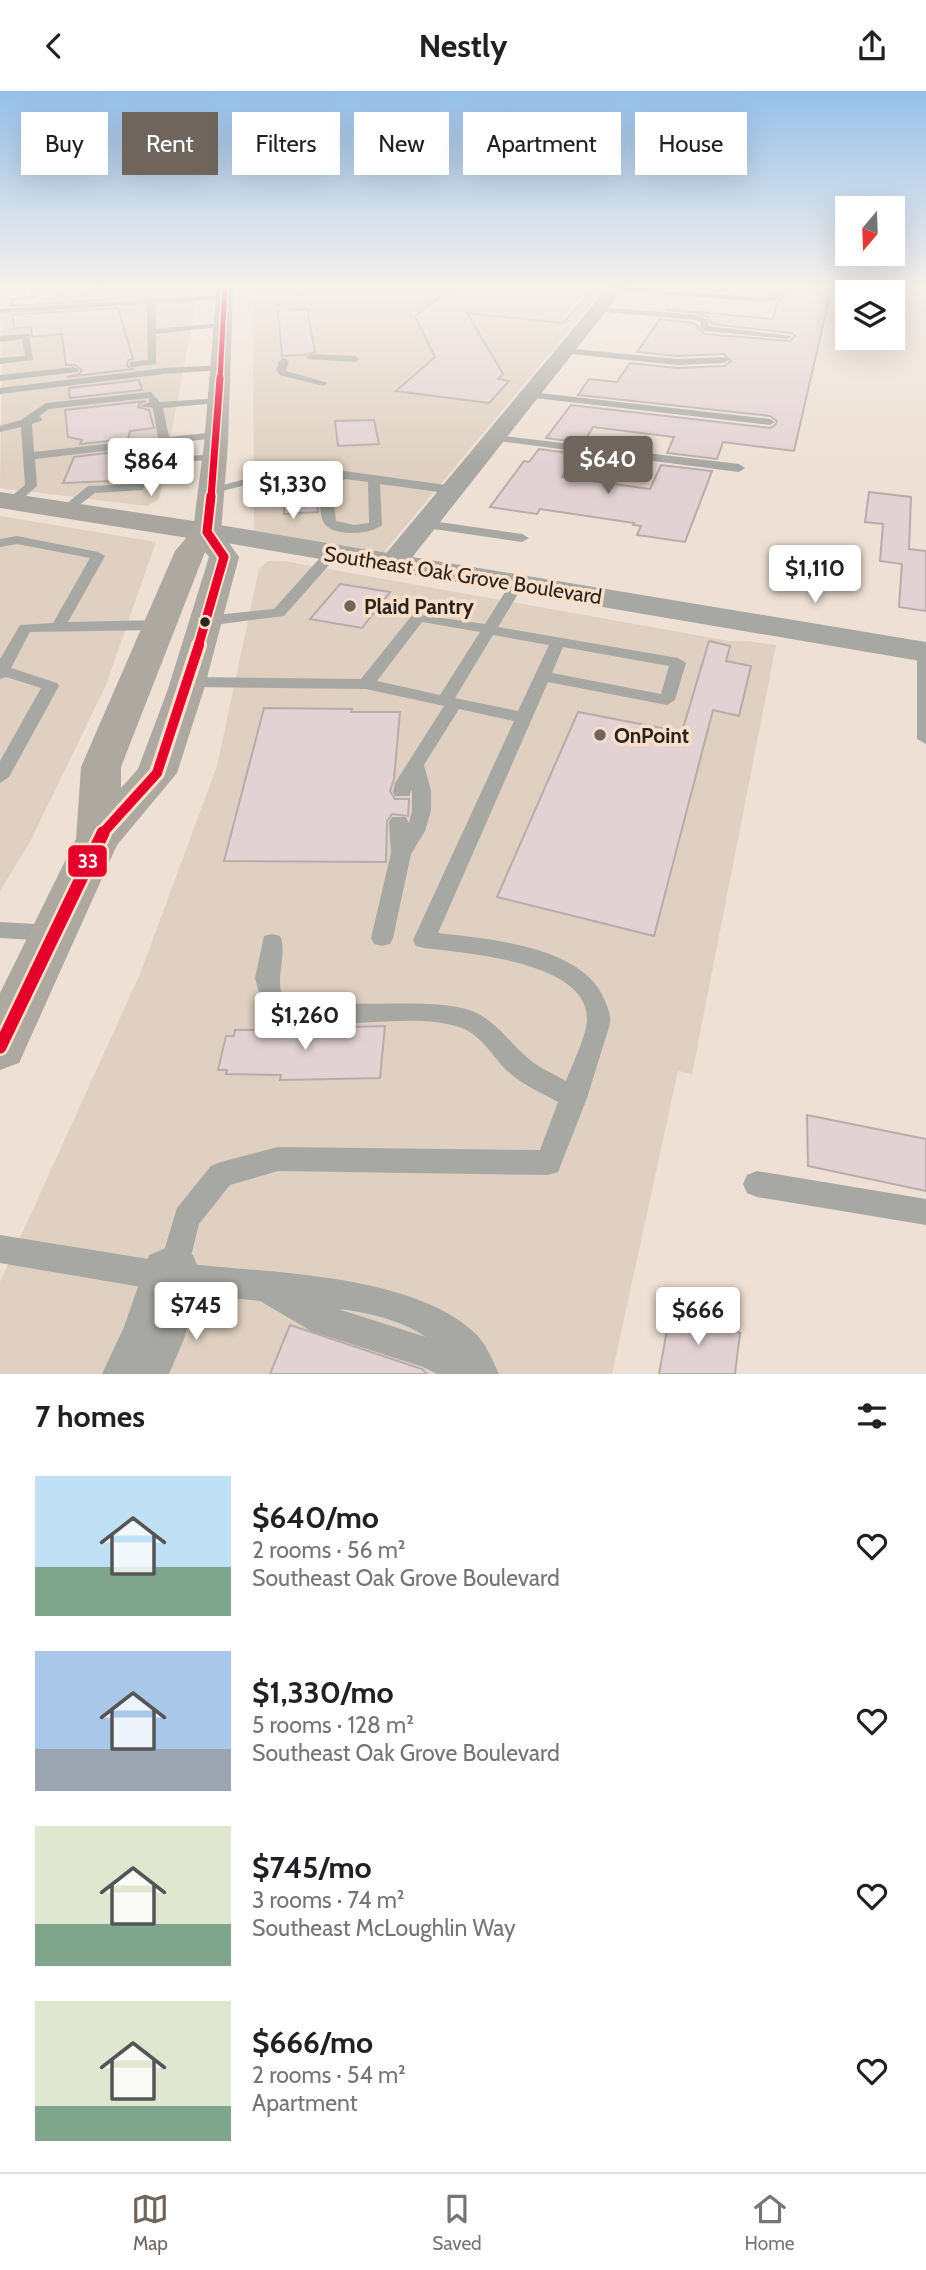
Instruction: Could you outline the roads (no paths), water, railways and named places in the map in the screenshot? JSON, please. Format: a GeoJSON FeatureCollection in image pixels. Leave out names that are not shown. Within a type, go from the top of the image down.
{"type":"FeatureCollection","features":[{"type":"Feature","properties":{"kind":"main road"},"geometry":{"type":"LineString","coordinates":[[99,839],[100,767],[190,551],[207,532],[221,346]]}},
{"type":"Feature","properties":{"kind":"main road","name":"Southeast Oak Grove Boulevard"},"geometry":{"type":"LineString","coordinates":[[7,501],[207,532]]}},
{"type":"Feature","properties":{"kind":"main road"},"geometry":{"type":"LineString","coordinates":[[0,1047],[99,839],[157,773],[188,682],[224,557],[207,532]]}},
{"type":"Feature","properties":{"kind":"street"},"geometry":{"type":"LineString","coordinates":[[393,563],[569,346]]}},
{"type":"Feature","properties":{"kind":"street","name":"Southeast Oak Grove Boulevard"},"geometry":{"type":"LineString","coordinates":[[207,532],[925,651]]}},
{"type":"Feature","properties":{"kind":"street"},"geometry":{"type":"LineString","coordinates":[[135,1374],[152,1339],[171,1277]]}},
{"type":"Feature","properties":{"kind":"lane"},"geometry":{"type":"LineString","coordinates":[[0,361],[30,358],[28,346]]}},
{"type":"Feature","properties":{"kind":"lane"},"geometry":{"type":"LineString","coordinates":[[0,378],[153,362],[152,346]]}},
{"type":"Feature","properties":{"kind":"lane"},"geometry":{"type":"LineString","coordinates":[[565,351],[677,362],[724,361]]}},
{"type":"Feature","properties":{"kind":"lane"},"geometry":{"type":"LineString","coordinates":[[311,358],[355,359]]}},
{"type":"Feature","properties":{"kind":"lane"},"geometry":{"type":"LineString","coordinates":[[291,360],[281,370],[283,373],[323,383]]}},
{"type":"Feature","properties":{"kind":"lane"},"geometry":{"type":"LineString","coordinates":[[0,391],[220,367]]}},
{"type":"Feature","properties":{"kind":"lane"},"geometry":{"type":"LineString","coordinates":[[26,421],[46,406],[151,395],[157,405],[164,439]]}},
{"type":"Feature","properties":{"kind":"lane"},"geometry":{"type":"LineString","coordinates":[[530,395],[771,422]]}},
{"type":"Feature","properties":{"kind":"lane"},"geometry":{"type":"LineString","coordinates":[[92,412],[218,400]]}},
{"type":"Feature","properties":{"kind":"lane"},"geometry":{"type":"LineString","coordinates":[[0,429],[26,421],[65,416]]}},
{"type":"Feature","properties":{"kind":"lane"},"geometry":{"type":"LineString","coordinates":[[7,501],[31,486],[26,421]]}},
{"type":"Feature","properties":{"kind":"lane"},"geometry":{"type":"LineString","coordinates":[[495,437],[739,468]]}},
{"type":"Feature","properties":{"kind":"lane"},"geometry":{"type":"LineString","coordinates":[[30,456],[164,439],[215,446]]}},
{"type":"Feature","properties":{"kind":"lane"},"geometry":{"type":"LineString","coordinates":[[66,509],[92,489],[139,487],[145,462],[215,446]]}},
{"type":"Feature","properties":{"kind":"lane"},"geometry":{"type":"LineString","coordinates":[[211,490],[285,472],[308,470],[453,490]]}},
{"type":"Feature","properties":{"kind":"lane"},"geometry":{"type":"LineString","coordinates":[[343,475],[326,482],[328,518],[331,524],[346,528],[368,529],[376,525],[374,479]]}},
{"type":"Feature","properties":{"kind":"lane"},"geometry":{"type":"LineString","coordinates":[[425,524],[522,538]]}},
{"type":"Feature","properties":{"kind":"lane"},"geometry":{"type":"LineString","coordinates":[[0,543],[17,540],[98,556],[58,627]]}},
{"type":"Feature","properties":{"kind":"lane"},"geometry":{"type":"LineString","coordinates":[[206,621],[279,613],[332,553]]}},
{"type":"Feature","properties":{"kind":"lane"},"geometry":{"type":"LineString","coordinates":[[402,792],[404,783],[489,629],[517,584]]}},
{"type":"Feature","properties":{"kind":"lane"},"geometry":{"type":"LineString","coordinates":[[366,684],[418,617],[678,663],[667,700],[541,676]]}},
{"type":"Feature","properties":{"kind":"lane"},"geometry":{"type":"LineString","coordinates":[[0,777],[51,686],[1,672],[25,628],[160,625]]}},
{"type":"Feature","properties":{"kind":"lane"},"geometry":{"type":"LineString","coordinates":[[171,1277],[187,1218],[221,1175],[278,1159],[548,1163],[574,1098],[600,1018],[592,995],[567,972],[515,952],[424,940],[558,642]]}},
{"type":"Feature","properties":{"kind":"lane"},"geometry":{"type":"LineString","coordinates":[[925,651],[926,739]]}},
{"type":"Feature","properties":{"kind":"lane"},"geometry":{"type":"LineString","coordinates":[[188,682],[366,684],[525,717]]}},
{"type":"Feature","properties":{"kind":"lane"},"geometry":{"type":"LineString","coordinates":[[401,853],[418,829],[424,792],[415,765]]}},
{"type":"Feature","properties":{"kind":"lane"},"geometry":{"type":"LineString","coordinates":[[382,938],[401,853],[399,821]]}},
{"type":"Feature","properties":{"kind":"lane"},"geometry":{"type":"LineString","coordinates":[[0,930],[55,933]]}},
{"type":"Feature","properties":{"kind":"lane"},"geometry":{"type":"LineString","coordinates":[[272,942],[266,978],[270,997],[286,1007],[313,1012],[416,1012],[461,1017],[488,1031],[521,1067],[574,1098]]}},
{"type":"Feature","properties":{"kind":"lane"},"geometry":{"type":"LineString","coordinates":[[757,1184],[926,1212]]}},
{"type":"Feature","properties":{"kind":"lane"},"geometry":{"type":"LineString","coordinates":[[0,1249],[171,1277],[355,1296],[419,1314],[465,1344],[483,1374]]}},
{"type":"Feature","properties":{"kind":"lane"},"geometry":{"type":"LineString","coordinates":[[264,1286],[310,1316],[429,1353],[469,1374]]}},
{"type":"Feature","properties":{"kind":"place","name":"Plaid Pantry"},"geometry":{"type":"Point","coordinates":[350,606]}},
{"type":"Feature","properties":{"kind":"place","name":"OnPoint"},"geometry":{"type":"Point","coordinates":[600,735]}}]}
